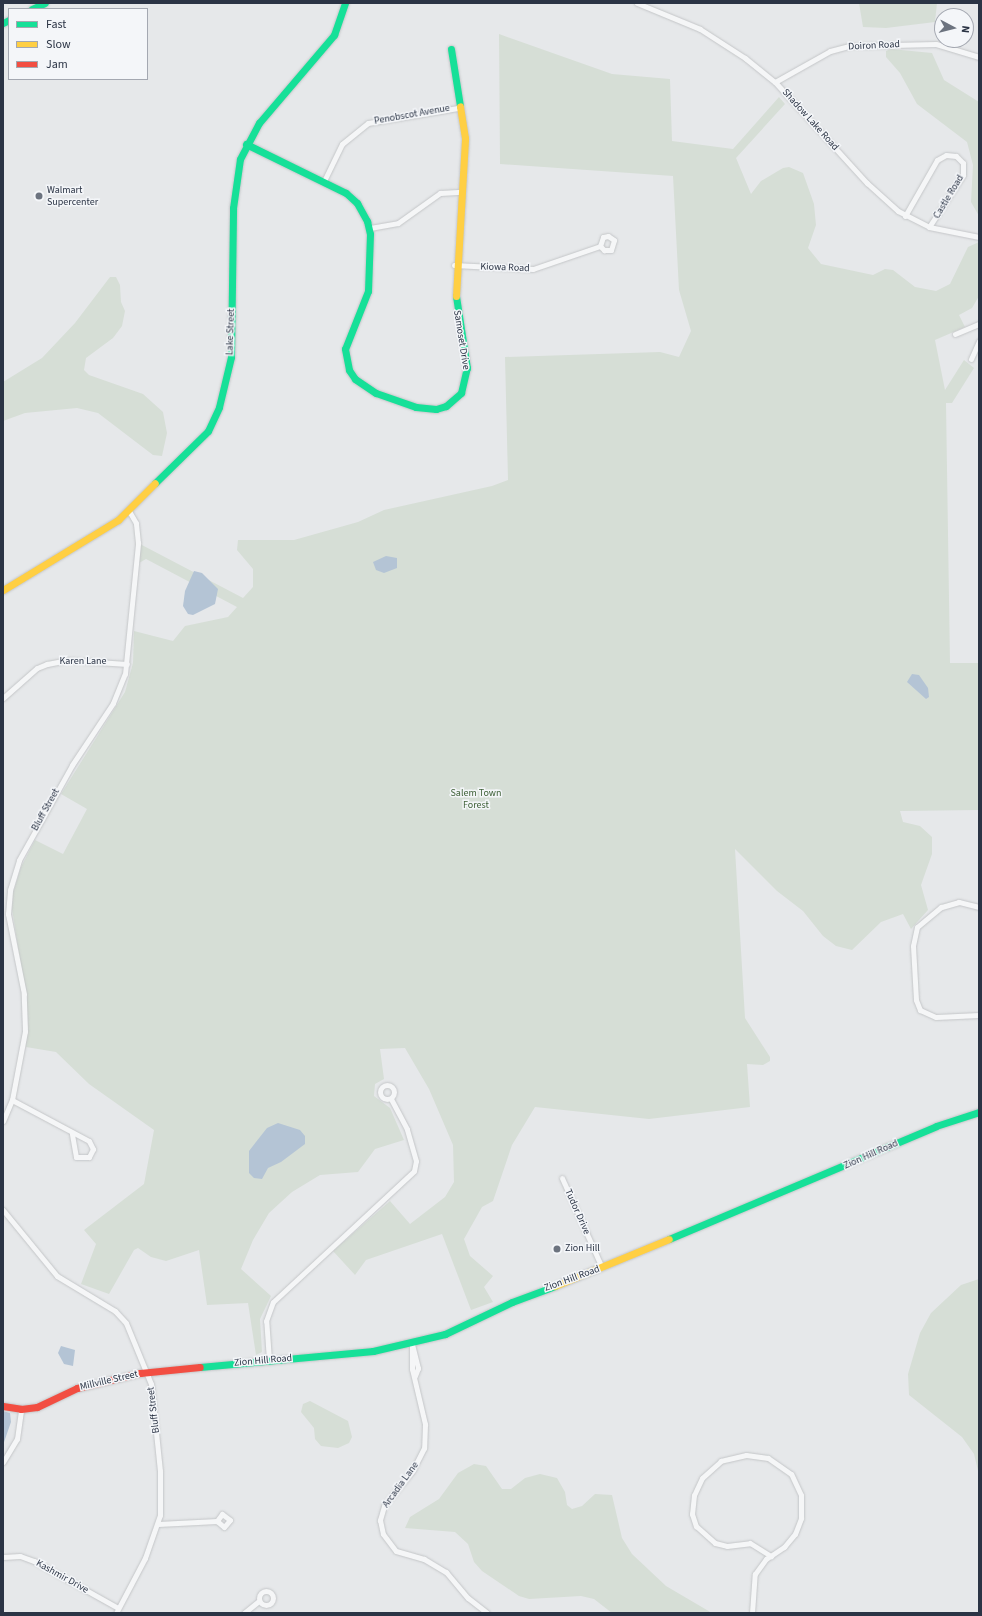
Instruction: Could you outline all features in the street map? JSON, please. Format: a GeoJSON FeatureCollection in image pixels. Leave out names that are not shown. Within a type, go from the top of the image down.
{"type":"FeatureCollection","features":[{"type":"Feature","properties":{"kind":"street"},"geometry":{"type":"LineString","coordinates":[[34,8],[45,3]]}},
{"type":"Feature","properties":{"kind":"street","name":"Lake Street"},"geometry":{"type":"LineString","coordinates":[[3,590],[105,529],[129,511],[198,443],[219,407],[231,357],[233,208],[237,170],[246,144],[263,117],[329,42],[338,26],[345,3]]}},
{"type":"Feature","properties":{"kind":"street","name":"Shadow Lake Road"},"geometry":{"type":"LineString","coordinates":[[637,3],[700,28],[746,58],[775,82],[867,183],[905,216],[929,227],[979,237]]}},
{"type":"Feature","properties":{"kind":"street","name":"Doiron Road"},"geometry":{"type":"LineString","coordinates":[[775,82],[830,51],[849,46],[936,44],[979,57]]}},
{"type":"Feature","properties":{"kind":"street","name":"Samoset Drive"},"geometry":{"type":"LineString","coordinates":[[370,228],[368,291],[346,344],[346,360],[355,379],[376,393],[416,407],[436,409],[454,401],[461,393],[467,378],[467,368],[455,298],[454,265],[462,192],[465,138],[458,108],[451,49]]}},
{"type":"Feature","properties":{"kind":"street","name":"Penobscot Avenue"},"geometry":{"type":"LineString","coordinates":[[324,181],[342,144],[368,123],[458,108]]}},
{"type":"Feature","properties":{"kind":"street"},"geometry":{"type":"LineString","coordinates":[[246,144],[324,181],[354,200],[370,228],[398,223],[440,193],[462,192]]}},
{"type":"Feature","properties":{"kind":"street","name":"Castle Road"},"geometry":{"type":"LineString","coordinates":[[905,216],[937,160],[946,155],[956,156],[963,164],[963,175],[929,227]]}},
{"type":"Feature","properties":{"kind":"street","name":"Kiowa Road"},"geometry":{"type":"LineString","coordinates":[[454,265],[532,269],[600,246]]}},
{"type":"Feature","properties":{"kind":"street"},"geometry":{"type":"LineString","coordinates":[[955,334],[979,324]]}},
{"type":"Feature","properties":{"kind":"street"},"geometry":{"type":"LineString","coordinates":[[971,359],[979,341]]}},
{"type":"Feature","properties":{"kind":"street","name":"Bluff Street"},"geometry":{"type":"LineString","coordinates":[[3,1121],[12,1100],[25,1031],[25,1004],[8,914],[10,890],[19,860],[72,765],[113,703],[127,664],[138,543],[136,523],[129,511]]}},
{"type":"Feature","properties":{"kind":"street","name":"Karen Lane"},"geometry":{"type":"LineString","coordinates":[[3,698],[37,668],[47,664],[68,660],[127,664]]}},
{"type":"Feature","properties":{"kind":"street"},"geometry":{"type":"LineString","coordinates":[[3,891],[10,890]]}},
{"type":"Feature","properties":{"kind":"street"},"geometry":{"type":"LineString","coordinates":[[979,907],[959,902],[940,907],[917,927],[912,946],[916,1000],[920,1010],[936,1017],[979,1015]]}},
{"type":"Feature","properties":{"kind":"street"},"geometry":{"type":"LineString","coordinates":[[269,1360],[266,1321],[274,1302],[414,1171],[416,1160],[407,1129],[391,1099]]}},
{"type":"Feature","properties":{"kind":"street"},"geometry":{"type":"LineString","coordinates":[[12,1100],[92,1145],[89,1157],[76,1157],[72,1134]]}},
{"type":"Feature","properties":{"kind":"street","name":"Zion Hill Road"},"geometry":{"type":"LineString","coordinates":[[148,1373],[362,1352],[412,1344],[445,1334],[512,1302],[602,1268],[936,1126],[979,1112]]}},
{"type":"Feature","properties":{"kind":"street","name":"Tudor Drive"},"geometry":{"type":"LineString","coordinates":[[562,1178],[602,1268]]}},
{"type":"Feature","properties":{"kind":"street","name":"Bluff Street"},"geometry":{"type":"LineString","coordinates":[[3,1210],[57,1276],[115,1311],[126,1323],[148,1373],[154,1402],[160,1470],[161,1505],[158,1524],[145,1558],[117,1610]]}},
{"type":"Feature","properties":{"kind":"street","name":"Arcadia Lane"},"geometry":{"type":"LineString","coordinates":[[412,1344],[425,1424],[424,1448],[416,1467],[384,1506],[380,1520],[383,1534],[396,1551],[424,1559],[446,1572],[468,1598],[487,1613]]}},
{"type":"Feature","properties":{"kind":"street","name":"Millville Street"},"geometry":{"type":"LineString","coordinates":[[3,1406],[22,1409],[37,1407],[76,1388],[148,1373]]}},
{"type":"Feature","properties":{"kind":"street"},"geometry":{"type":"LineString","coordinates":[[3,1462],[17,1439],[22,1409]]}},
{"type":"Feature","properties":{"kind":"street"},"geometry":{"type":"LineString","coordinates":[[752,1613],[753,1579],[758,1568],[788,1543],[800,1523],[802,1506],[797,1484],[787,1470],[768,1458],[746,1455],[721,1461],[702,1478],[695,1490],[692,1508],[696,1526],[715,1543],[727,1546],[750,1543],[771,1556]]}},
{"type":"Feature","properties":{"kind":"street"},"geometry":{"type":"LineString","coordinates":[[158,1524],[217,1521]]}},
{"type":"Feature","properties":{"kind":"street","name":"Kashmir Drive"},"geometry":{"type":"LineString","coordinates":[[3,1557],[20,1556],[34,1561],[117,1610]]}},
{"type":"Feature","properties":{"kind":"street"},"geometry":{"type":"LineString","coordinates":[[244,1613],[259,1601]]}},
{"type":"Feature","properties":{"kind":"green space"},"geometry":{"type":"Polygon","coordinates":[[[859,3],[937,3],[936,8],[934,8],[934,22],[886,28],[863,27],[859,3]]]}},
{"type":"Feature","properties":{"kind":"green space","name":"Salem Town Forest"},"geometry":{"type":"Polygon","coordinates":[[[499,34],[612,74],[670,79],[672,141],[733,149],[779,97],[785,104],[736,158],[751,194],[761,181],[783,168],[789,167],[803,173],[814,204],[816,225],[808,248],[821,264],[873,275],[885,269],[893,270],[915,287],[936,291],[950,284],[968,247],[979,242],[979,296],[972,308],[959,315],[965,327],[935,340],[945,390],[964,360],[974,368],[952,403],[946,403],[950,663],[979,663],[979,810],[900,811],[903,822],[920,826],[932,837],[932,854],[921,885],[928,910],[911,929],[903,914],[881,922],[852,950],[836,946],[823,936],[803,911],[777,891],[735,849],[745,1018],[770,1057],[770,1061],[763,1065],[747,1064],[750,1107],[649,1119],[535,1107],[512,1145],[493,1201],[482,1207],[464,1239],[470,1256],[493,1276],[484,1287],[493,1302],[471,1310],[442,1234],[366,1260],[355,1275],[333,1251],[390,1201],[410,1224],[445,1197],[454,1182],[453,1145],[429,1089],[405,1048],[380,1049],[384,1079],[375,1084],[374,1096],[390,1108],[404,1140],[375,1149],[358,1172],[320,1175],[292,1192],[269,1213],[253,1240],[241,1269],[271,1296],[260,1319],[262,1352],[256,1355],[248,1303],[207,1305],[199,1250],[166,1261],[151,1257],[138,1248],[134,1250],[109,1294],[81,1284],[96,1244],[84,1230],[144,1184],[154,1130],[89,1084],[56,1052],[26,1047],[27,1003],[12,909],[13,893],[21,867],[35,840],[63,854],[87,809],[61,794],[125,692],[133,663],[134,631],[173,641],[185,626],[228,617],[237,607],[146,559],[139,563],[140,544],[243,598],[253,587],[253,569],[237,550],[238,540],[294,540],[358,522],[384,510],[492,486],[508,480],[505,357],[660,352],[679,357],[691,331],[679,290],[673,176],[500,164],[499,34]]]}},
{"type":"Feature","properties":{"kind":"green space"},"geometry":{"type":"Polygon","coordinates":[[[891,49],[932,53],[944,80],[979,102],[979,216],[971,202],[973,165],[967,142],[917,104],[900,73],[886,57],[886,51],[891,49]]]}},
{"type":"Feature","properties":{"kind":"green space"},"geometry":{"type":"Polygon","coordinates":[[[110,277],[116,277],[120,285],[121,302],[125,311],[122,326],[113,338],[86,358],[84,370],[89,375],[143,394],[163,412],[167,433],[162,456],[153,455],[98,413],[77,408],[25,413],[3,421],[3,382],[42,358],[75,323],[110,277]]]}},
{"type":"Feature","properties":{"kind":"green space"},"geometry":{"type":"Polygon","coordinates":[[[979,1279],[979,1475],[974,1454],[962,1437],[909,1395],[908,1374],[920,1333],[931,1313],[961,1285],[979,1279]]]}},
{"type":"Feature","properties":{"kind":"green space"},"geometry":{"type":"Polygon","coordinates":[[[310,1401],[348,1421],[352,1437],[349,1443],[338,1448],[321,1446],[315,1439],[314,1428],[301,1412],[303,1404],[310,1401]]]}},
{"type":"Feature","properties":{"kind":"green space"},"geometry":{"type":"Polygon","coordinates":[[[474,1464],[486,1466],[502,1489],[511,1489],[525,1478],[540,1474],[557,1478],[565,1492],[567,1505],[572,1509],[582,1506],[595,1494],[612,1495],[622,1538],[632,1554],[666,1586],[712,1613],[612,1613],[594,1599],[581,1596],[529,1599],[519,1596],[482,1571],[474,1562],[468,1544],[455,1532],[405,1528],[410,1517],[439,1499],[458,1473],[474,1464]]]}},
{"type":"Feature","properties":{"kind":"water"},"geometry":{"type":"Polygon","coordinates":[[[386,556],[397,558],[397,568],[384,573],[376,570],[373,562],[386,556]]]}},
{"type":"Feature","properties":{"kind":"water"},"geometry":{"type":"Polygon","coordinates":[[[194,571],[202,573],[218,589],[215,604],[193,615],[188,614],[183,606],[185,591],[194,571]]]}},
{"type":"Feature","properties":{"kind":"water"},"geometry":{"type":"Polygon","coordinates":[[[912,674],[919,675],[928,688],[929,697],[926,699],[907,682],[912,674]]]}},
{"type":"Feature","properties":{"kind":"water"},"geometry":{"type":"Polygon","coordinates":[[[278,1123],[300,1130],[305,1136],[305,1144],[281,1162],[268,1168],[262,1179],[254,1178],[249,1173],[249,1151],[267,1128],[278,1123]]]}},
{"type":"Feature","properties":{"kind":"water"},"geometry":{"type":"Polygon","coordinates":[[[61,1346],[75,1350],[73,1366],[64,1364],[58,1353],[61,1346]]]}},
{"type":"Feature","properties":{"kind":"water"},"geometry":{"type":"Polygon","coordinates":[[[3,1411],[10,1413],[11,1422],[3,1445],[3,1411]]]}},
{"type":"Feature","properties":{"kind":"traffic: fast"},"geometry":{"type":"LineString","coordinates":[[34,8],[45,3]]}},
{"type":"Feature","properties":{"kind":"traffic: fast"},"geometry":{"type":"LineString","coordinates":[[155,483],[208,431],[219,407],[231,357],[233,208],[240,159],[259,123],[334,35],[345,3]]}},
{"type":"Feature","properties":{"kind":"traffic: fast"},"geometry":{"type":"LineString","coordinates":[[3,23],[8,20]]}},
{"type":"Feature","properties":{"kind":"traffic: fast"},"geometry":{"type":"LineString","coordinates":[[451,49],[460,106]]}},
{"type":"Feature","properties":{"kind":"traffic: fast"},"geometry":{"type":"LineString","coordinates":[[246,144],[346,193],[357,203],[367,221],[370,234],[368,291],[345,349],[349,370],[355,379],[376,393],[416,407],[436,409],[446,406],[461,393],[467,368],[456,296]]}},
{"type":"Feature","properties":{"kind":"traffic: fast"},"geometry":{"type":"LineString","coordinates":[[669,1239],[936,1126],[979,1112]]}},
{"type":"Feature","properties":{"kind":"traffic: fast"},"geometry":{"type":"LineString","coordinates":[[200,1367],[373,1351],[445,1334],[512,1302],[555,1286]]}},
{"type":"Feature","properties":{"kind":"traffic: slow"},"geometry":{"type":"LineString","coordinates":[[456,296],[465,138],[460,106]]}},
{"type":"Feature","properties":{"kind":"traffic: slow"},"geometry":{"type":"LineString","coordinates":[[3,590],[118,520],[155,483]]}},
{"type":"Feature","properties":{"kind":"traffic: slow"},"geometry":{"type":"LineString","coordinates":[[555,1286],[669,1239]]}},
{"type":"Feature","properties":{"kind":"traffic: jam"},"geometry":{"type":"LineString","coordinates":[[3,1406],[21,1409],[37,1407],[77,1388],[140,1373],[200,1367]]}},
{"type":"Feature","properties":{"kind":"place","name":"Walmart Supercenter"},"geometry":{"type":"Point","coordinates":[39,196]}},
{"type":"Feature","properties":{"kind":"place","name":"Zion Hill"},"geometry":{"type":"Point","coordinates":[557,1249]}}]}
